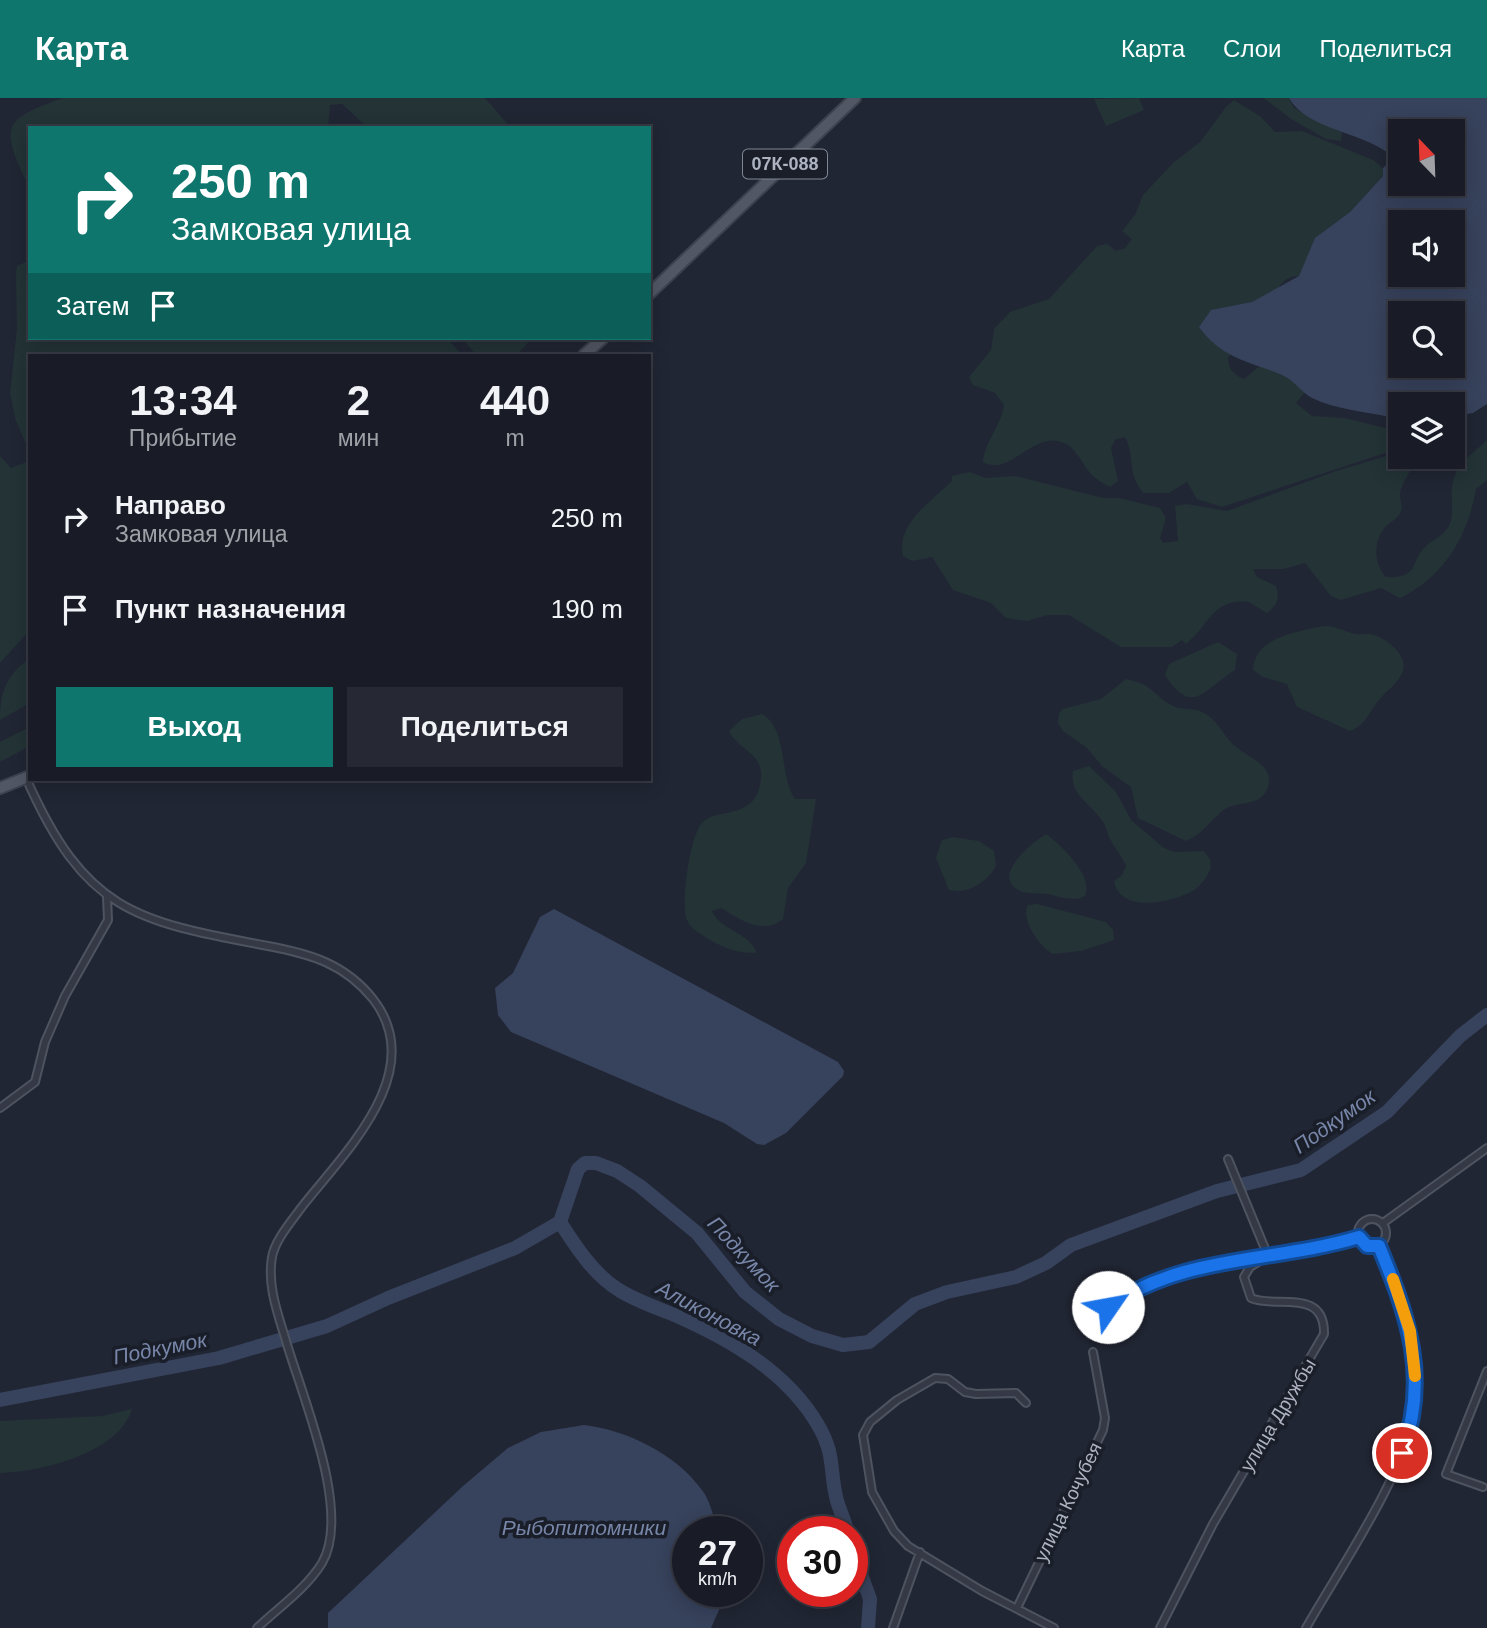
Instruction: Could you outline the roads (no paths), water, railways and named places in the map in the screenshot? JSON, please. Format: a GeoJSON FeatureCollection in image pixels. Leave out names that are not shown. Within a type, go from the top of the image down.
{"type":"FeatureCollection","features":[{"type":"Feature","properties":{"kind":"main road","name":"07К-088"},"geometry":{"type":"LineString","coordinates":[[651,292],[855,98]]}},
{"type":"Feature","properties":{"kind":"main road"},"geometry":{"type":"LineString","coordinates":[[585,354],[601,340]]}},
{"type":"Feature","properties":{"kind":"main road"},"geometry":{"type":"LineString","coordinates":[[0,788],[28,777]]}},
{"type":"Feature","properties":{"kind":"street"},"geometry":{"type":"LineString","coordinates":[[30,781],[60,847],[107,897],[164,925],[327,960],[360,984],[382,1015],[391,1050],[385,1089],[365,1128],[296,1216],[273,1253],[270,1275],[278,1314],[329,1498],[330,1542],[322,1563],[304,1584],[257,1628]]}},
{"type":"Feature","properties":{"kind":"street"},"geometry":{"type":"LineString","coordinates":[[0,1108],[35,1082],[45,1042],[65,996],[108,920],[107,897]]}},
{"type":"Feature","properties":{"kind":"street"},"geometry":{"type":"LineString","coordinates":[[1383,1223],[1487,1148]]}},
{"type":"Feature","properties":{"kind":"street"},"geometry":{"type":"LineString","coordinates":[[1228,1159],[1268,1256]]}},
{"type":"Feature","properties":{"kind":"street"},"geometry":{"type":"LineString","coordinates":[[1379,1246],[1367,1246],[1359,1237],[1359,1228],[1365,1220],[1374,1219],[1383,1223]]}},
{"type":"Feature","properties":{"kind":"street"},"geometry":{"type":"LineString","coordinates":[[1379,1246],[1386,1235],[1383,1223]]}},
{"type":"Feature","properties":{"kind":"street"},"geometry":{"type":"LineString","coordinates":[[1108,1307],[1164,1276],[1359,1237]]}},
{"type":"Feature","properties":{"kind":"street"},"geometry":{"type":"LineString","coordinates":[[1306,1628],[1394,1473],[1415,1408],[1410,1331],[1402,1301],[1379,1246]]}},
{"type":"Feature","properties":{"kind":"street","name":"улица Дружбы"},"geometry":{"type":"LineString","coordinates":[[1160,1628],[1213,1524],[1324,1334],[1324,1324],[1319,1315],[1301,1301],[1261,1302],[1251,1298],[1244,1278],[1250,1267],[1268,1256]]}},
{"type":"Feature","properties":{"kind":"street","name":"улица Кочубея"},"geometry":{"type":"LineString","coordinates":[[1017,1608],[1103,1430],[1105,1418],[1093,1352]]}},
{"type":"Feature","properties":{"kind":"street"},"geometry":{"type":"LineString","coordinates":[[1483,1487],[1447,1474],[1487,1371]]}},
{"type":"Feature","properties":{"kind":"street"},"geometry":{"type":"LineString","coordinates":[[1026,1403],[1016,1393],[965,1392],[948,1379],[935,1378],[897,1401],[870,1422],[863,1435],[872,1492],[894,1531],[908,1546],[982,1591],[1054,1628]]}},
{"type":"Feature","properties":{"kind":"street"},"geometry":{"type":"LineString","coordinates":[[893,1628],[920,1552]]}},
{"type":"Feature","properties":{"kind":"water"},"geometry":{"type":"Polygon","coordinates":[[[1289,98],[1487,98],[1487,404],[1473,413],[1465,414],[1465,392],[1388,392],[1388,416],[1330,405],[1312,398],[1286,377],[1227,353],[1199,327],[1211,310],[1252,302],[1299,276],[1315,238],[1350,212],[1383,176],[1383,168],[1388,163],[1388,196],[1465,196],[1465,119],[1388,119],[1388,153],[1369,142],[1309,118],[1289,98]]]}},
{"type":"Feature","properties":{"kind":"water"},"geometry":{"type":"Polygon","coordinates":[[[554,909],[838,1062],[844,1071],[843,1076],[786,1133],[764,1145],[757,1144],[724,1123],[511,1032],[498,1015],[495,988],[513,973],[540,917],[554,909]]]}},
{"type":"Feature","properties":{"kind":"water","name":"Рыбопитомники"},"geometry":{"type":"Polygon","coordinates":[[[584,1425],[617,1432],[665,1455],[691,1477],[705,1494],[714,1516],[672,1516],[672,1607],[719,1607],[711,1628],[328,1628],[328,1613],[463,1486],[508,1448],[541,1432],[584,1425]]]}},
{"type":"Feature","properties":{"kind":"waterway","name":"Подкумок"},"geometry":{"type":"LineString","coordinates":[[0,1400],[219,1358],[327,1326],[388,1298],[515,1248],[560,1222],[578,1169],[585,1163],[596,1163],[617,1171],[640,1186],[697,1233],[745,1292],[779,1319],[812,1336],[843,1345],[869,1342],[915,1304],[947,1292],[1016,1277],[1046,1263],[1071,1245],[1217,1191],[1301,1170],[1387,1112],[1460,1036],[1487,1015]]}},
{"type":"Feature","properties":{"kind":"waterway","name":"Аликоновка"},"geometry":{"type":"LineString","coordinates":[[560,1222],[586,1260],[610,1284],[633,1298],[697,1325],[737,1347],[790,1389],[805,1406],[824,1436],[842,1516]]}},
{"type":"Feature","properties":{"kind":"waterway","name":"Аликоновка"},"geometry":{"type":"LineString","coordinates":[[868,1593],[868,1628]]}}]}
